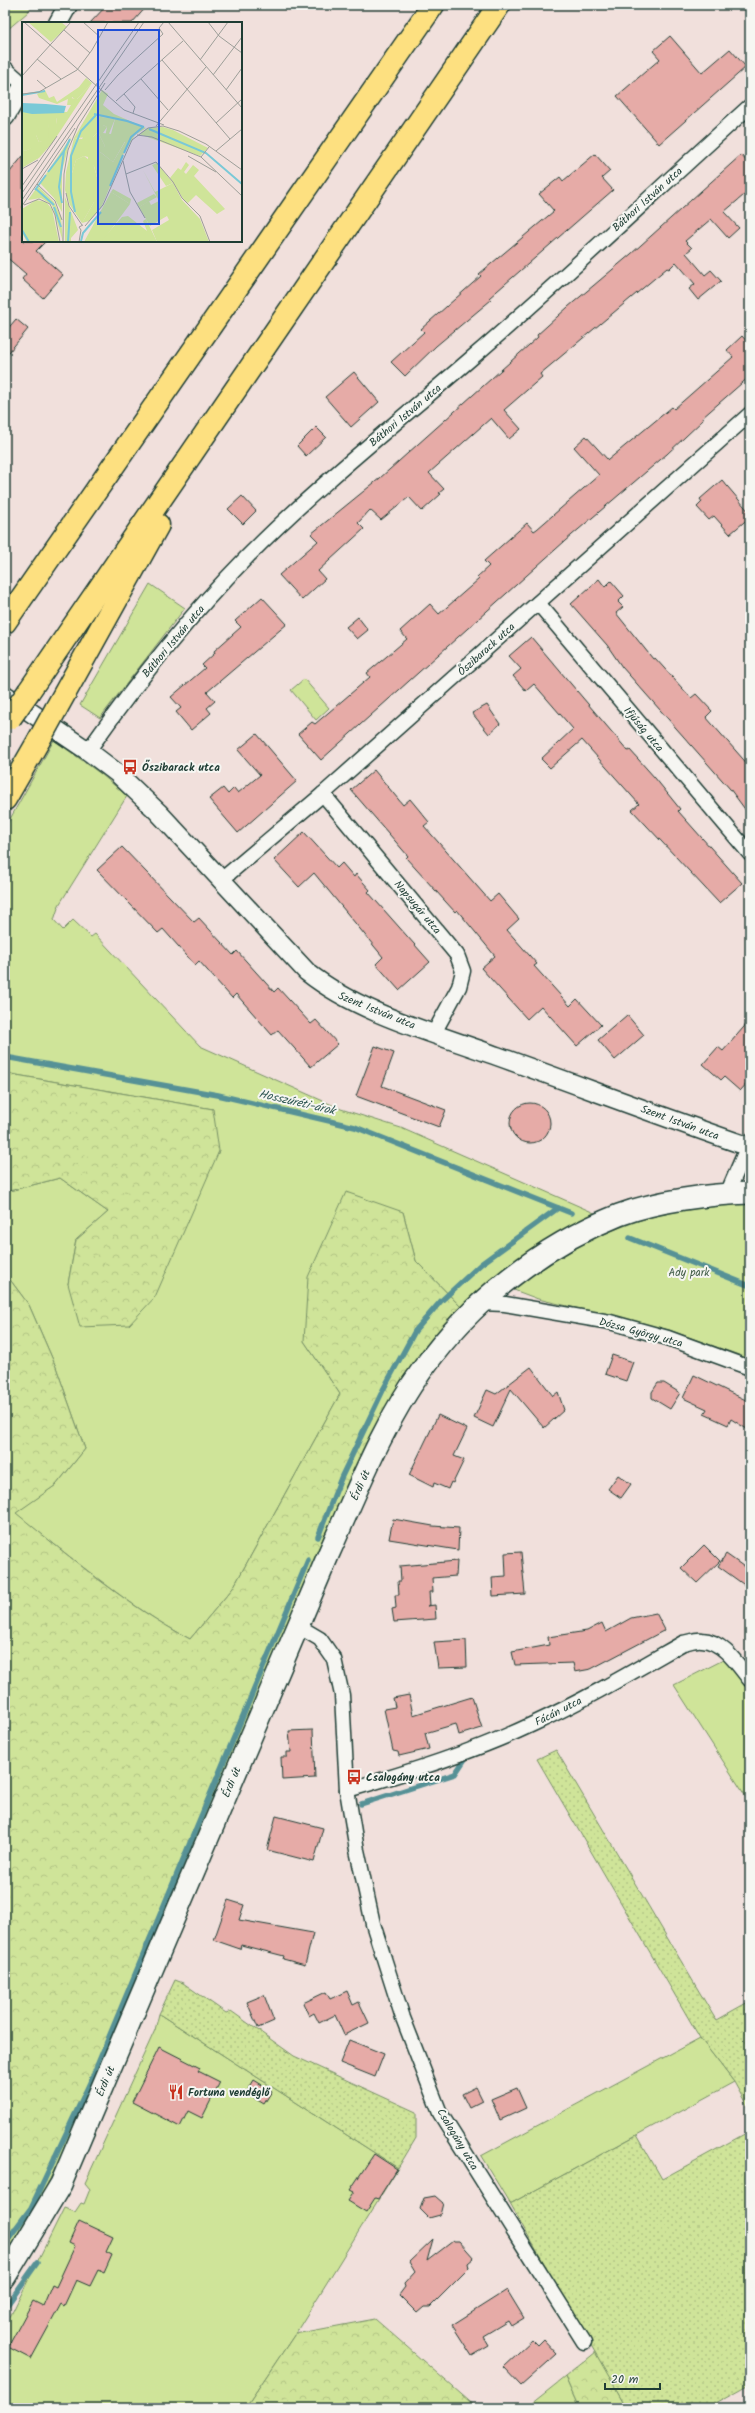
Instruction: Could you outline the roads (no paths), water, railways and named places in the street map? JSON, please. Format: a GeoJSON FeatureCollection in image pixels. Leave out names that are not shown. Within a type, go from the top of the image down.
{"type":"FeatureCollection","features":[{"type":"Feature","properties":{"kind":"highway"},"geometry":{"type":"LineString","coordinates":[[5,622],[433,5]]}},
{"type":"Feature","properties":{"kind":"highway"},"geometry":{"type":"LineString","coordinates":[[7,722],[312,275],[499,5]]}},
{"type":"Feature","properties":{"kind":"highway"},"geometry":{"type":"LineString","coordinates":[[5,799],[153,533],[179,491],[257,380],[312,275]]}},
{"type":"Feature","properties":{"kind":"main road","name":"Érdi út"},"geometry":{"type":"LineString","coordinates":[[5,2277],[61,2184],[298,1626],[369,1465],[394,1416],[422,1370],[450,1334],[481,1303],[510,1277],[546,1253],[620,1215],[702,1196],[750,1193]]}},
{"type":"Feature","properties":{"kind":"street"},"geometry":{"type":"LineString","coordinates":[[59,22],[68,5]]}},
{"type":"Feature","properties":{"kind":"street"},"geometry":{"type":"LineString","coordinates":[[5,68],[22,84]]}},
{"type":"Feature","properties":{"kind":"street"},"geometry":{"type":"LineString","coordinates":[[5,117],[22,87]]}},
{"type":"Feature","properties":{"kind":"street","name":"Báthori István utca"},"geometry":{"type":"LineString","coordinates":[[88,751],[138,683],[210,597],[248,556],[371,443],[475,355],[750,106]]}},
{"type":"Feature","properties":{"kind":"street","name":"Őszibarack utca"},"geometry":{"type":"LineString","coordinates":[[220,881],[323,794],[750,414]]}},
{"type":"Feature","properties":{"kind":"street","name":"Ifjúság utca"},"geometry":{"type":"LineString","coordinates":[[538,603],[750,854]]}},
{"type":"Feature","properties":{"kind":"street","name":"Szent István utca"},"geometry":{"type":"LineString","coordinates":[[5,695],[88,751],[117,773],[158,812],[220,881],[307,972],[330,990],[355,1003],[434,1033],[749,1145]]}},
{"type":"Feature","properties":{"kind":"street","name":"Napsugár utca"},"geometry":{"type":"LineString","coordinates":[[323,794],[457,955],[463,971],[459,987],[434,1033]]}},
{"type":"Feature","properties":{"kind":"street"},"geometry":{"type":"LineString","coordinates":[[727,1194],[749,1145]]}},
{"type":"Feature","properties":{"kind":"street","name":"Dózsa György utca"},"geometry":{"type":"LineString","coordinates":[[481,1303],[505,1304],[610,1322],[668,1338],[750,1368]]}},
{"type":"Feature","properties":{"kind":"street","name":"Csalogány utca"},"geometry":{"type":"LineString","coordinates":[[298,1626],[320,1639],[334,1659],[342,1695],[347,1790],[357,1850],[373,1924],[403,2018],[440,2113],[584,2342]]}},
{"type":"Feature","properties":{"kind":"street","name":"Fácán utca"},"geometry":{"type":"LineString","coordinates":[[347,1790],[411,1772],[466,1752],[532,1725],[683,1643],[702,1640],[713,1642],[724,1650],[750,1680]]}},
{"type":"Feature","properties":{"kind":"waterway","name":"Hosszúréti-árok"},"geometry":{"type":"LineString","coordinates":[[5,1057],[218,1095],[355,1127],[571,1213]]}},
{"type":"Feature","properties":{"kind":"waterway"},"geometry":{"type":"LineString","coordinates":[[318,1537],[341,1478],[384,1388],[415,1331],[441,1301],[481,1264],[558,1208]]}},
{"type":"Feature","properties":{"kind":"waterway","name":"Hosszúréti-árok"},"geometry":{"type":"LineString","coordinates":[[630,1238],[750,1286]]}},
{"type":"Feature","properties":{"kind":"waterway"},"geometry":{"type":"LineString","coordinates":[[5,2243],[31,2208],[89,2085],[308,1560]]}},
{"type":"Feature","properties":{"kind":"waterway"},"geometry":{"type":"LineString","coordinates":[[361,1804],[455,1774],[465,1759]]}},
{"type":"Feature","properties":{"kind":"waterway"},"geometry":{"type":"LineString","coordinates":[[5,2308],[37,2263]]}},
{"type":"Feature","properties":{"kind":"place","name":"Őszibarack utca"},"geometry":{"type":"Point","coordinates":[130,767]}},
{"type":"Feature","properties":{"kind":"place","name":"Csalogány utca"},"geometry":{"type":"Point","coordinates":[354,1777]}},
{"type":"Feature","properties":{"kind":"place","name":"Fortuna vendéglő"},"geometry":{"type":"Point","coordinates":[176,2092]}},
{"type":"Feature","properties":{"kind":"park label","name":"Ady park"},"geometry":{"type":"Point","coordinates":[689,1272]}}]}
